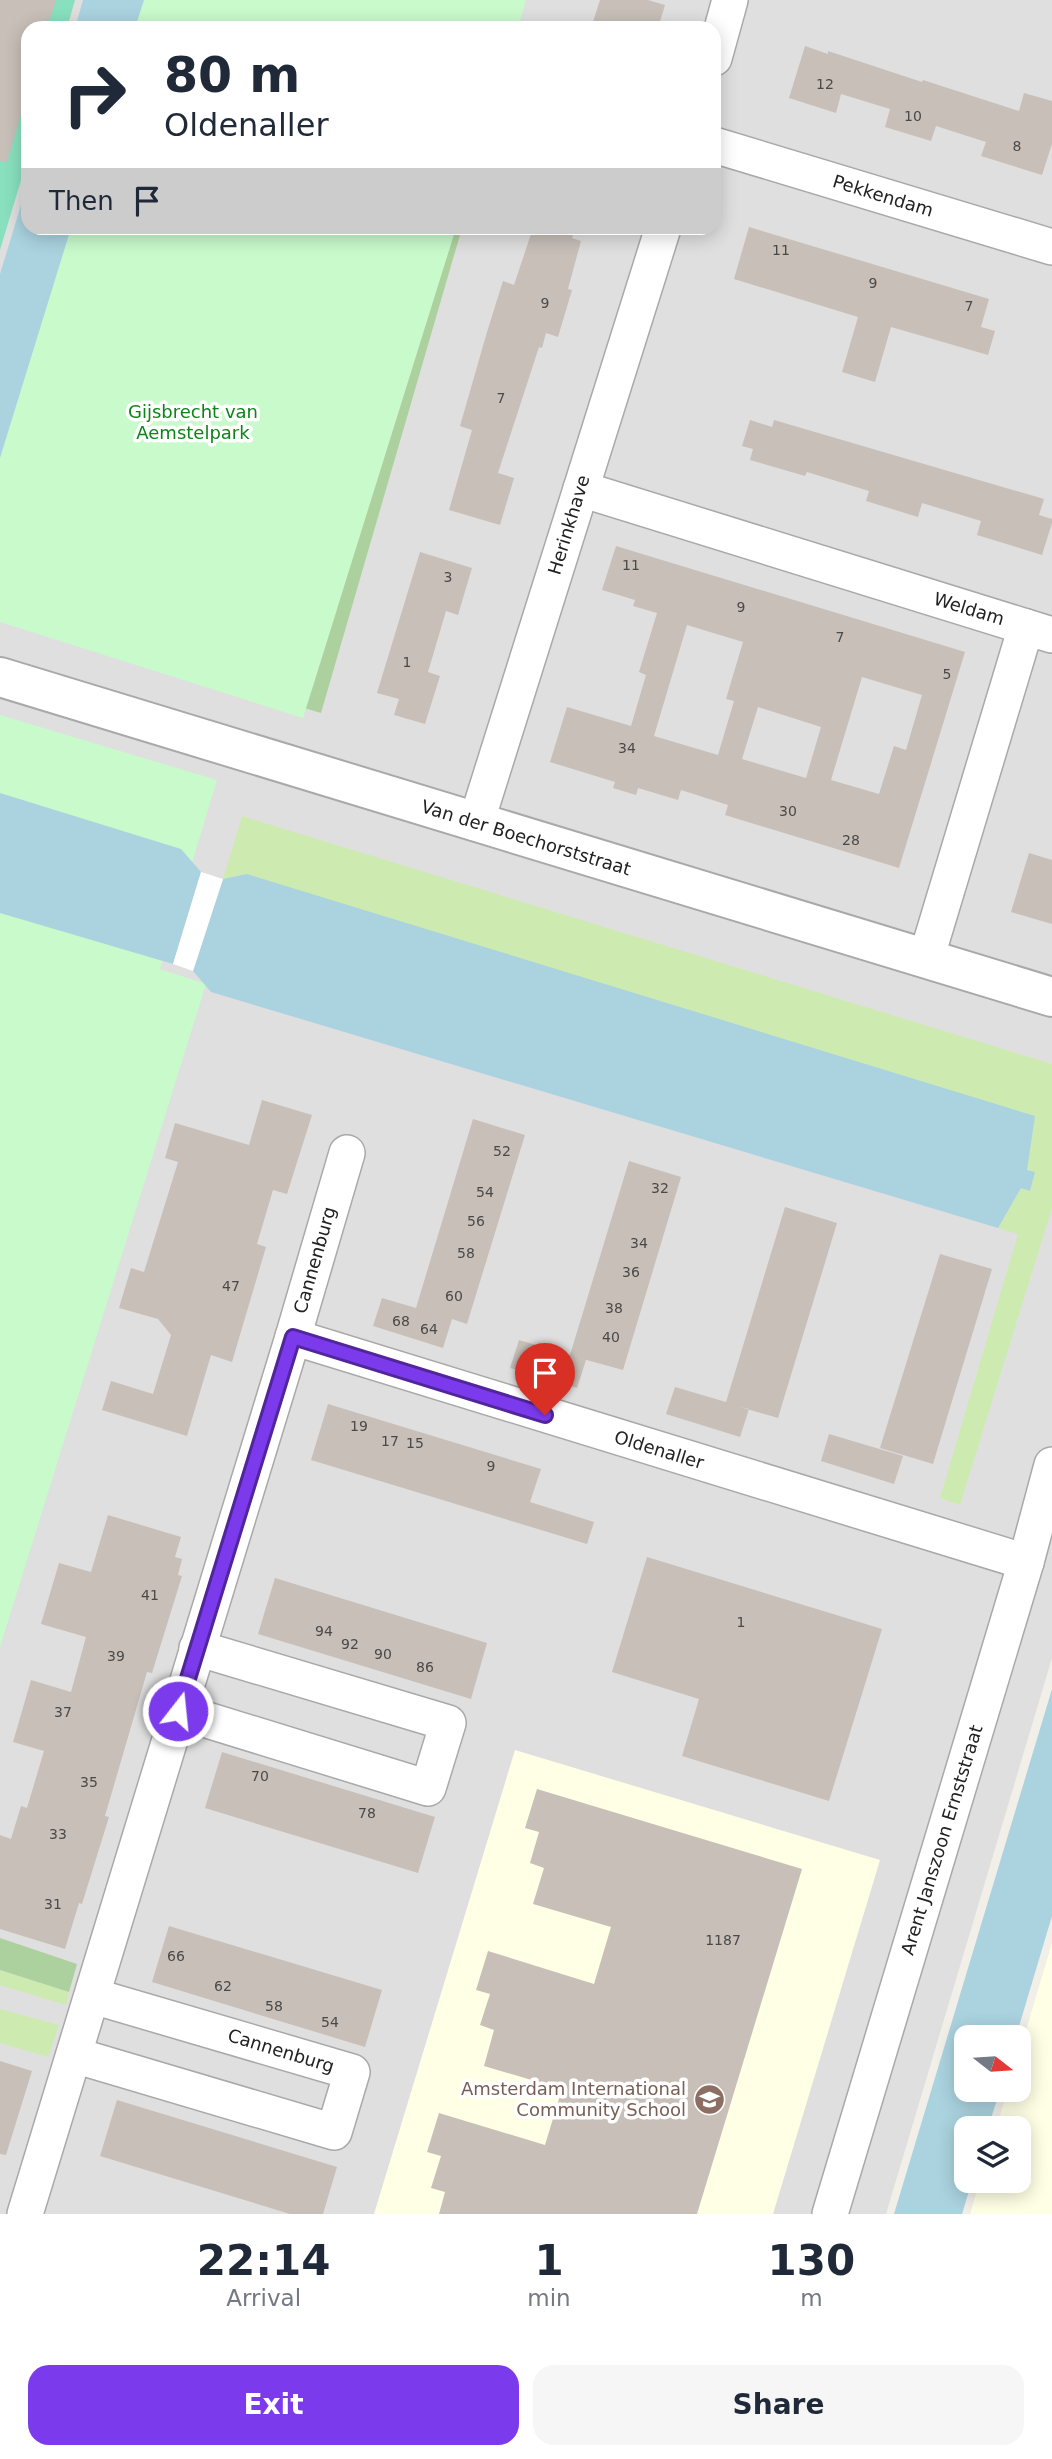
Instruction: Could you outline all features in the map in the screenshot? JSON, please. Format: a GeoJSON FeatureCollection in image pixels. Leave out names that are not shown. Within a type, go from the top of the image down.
{"type":"FeatureCollection","features":[{"type":"Feature","properties":{"kind":"street"},"geometry":{"type":"LineString","coordinates":[[721,33],[730,0]]}},
{"type":"Feature","properties":{"kind":"street","name":"Pekkendam"},"geometry":{"type":"LineString","coordinates":[[721,147],[1052,247]]}},
{"type":"Feature","properties":{"kind":"street","name":"Herinkhave"},"geometry":{"type":"LineString","coordinates":[[476,822],[661,235]]}},
{"type":"Feature","properties":{"kind":"street","name":"Weldam"},"geometry":{"type":"LineString","coordinates":[[581,489],[1039,631],[926,959]]}},
{"type":"Feature","properties":{"kind":"street","name":"Van der Boechorststraat"},"geometry":{"type":"LineString","coordinates":[[0,677],[1052,997]]}},
{"type":"Feature","properties":{"kind":"street","name":"Cannenburg"},"geometry":{"type":"LineString","coordinates":[[25,2214],[347,1153]]}},
{"type":"Feature","properties":{"kind":"street","name":"Oldenaller"},"geometry":{"type":"LineString","coordinates":[[293,1337],[1026,1562]]}},
{"type":"Feature","properties":{"kind":"street","name":"Arent Janszoon Ernststraat"},"geometry":{"type":"LineString","coordinates":[[830,2214],[1026,1562],[1052,1465]]}},
{"type":"Feature","properties":{"kind":"street"},"geometry":{"type":"LineString","coordinates":[[178,1711],[428,1788],[448,1723],[197,1648]]}},
{"type":"Feature","properties":{"kind":"street","name":"Cannenburg"},"geometry":{"type":"LineString","coordinates":[[74,2055],[334,2132],[352,2072],[93,1996]]}},
{"type":"Feature","properties":{"kind":"shaded area"},"geometry":{"type":"Polygon","coordinates":[[[0,0],[1052,0],[1052,1658],[886,2214],[0,2214],[0,0]]]}},
{"type":"Feature","properties":{"kind":"shaded area","name":"Amsterdam International Community School"},"geometry":{"type":"Polygon","coordinates":[[[515,1750],[880,1860],[773,2214],[374,2214],[515,1750]]]}},
{"type":"Feature","properties":{"kind":"shaded area"},"geometry":{"type":"Polygon","coordinates":[[[1052,1943],[1052,2214],[970,2214],[976,2193],[1031,2193],[1031,2116],[1000,2116],[1004,2102],[1031,2102],[1031,2025],[1028,2025],[1052,1943]]]}},
{"type":"Feature","properties":{"kind":"green space"},"geometry":{"type":"Polygon","coordinates":[[[0,0],[75,0],[69,21],[21,21],[21,180],[0,250],[0,0]]]}},
{"type":"Feature","properties":{"kind":"green space"},"geometry":{"type":"Polygon","coordinates":[[[90,0],[526,0],[520,21],[83,21],[90,0]]]}},
{"type":"Feature","properties":{"kind":"green space","name":"Gijsbrecht van Aemstelpark"},"geometry":{"type":"Polygon","coordinates":[[[24,235],[454,235],[303,718],[0,622],[0,284],[24,235]]]}},
{"type":"Feature","properties":{"kind":"green space"},"geometry":{"type":"Polygon","coordinates":[[[418,235],[460,235],[321,713],[287,703],[418,235]]]}},
{"type":"Feature","properties":{"kind":"green space"},"geometry":{"type":"Polygon","coordinates":[[[0,715],[217,780],[160,969],[206,984],[0,1647],[0,715]]]}},
{"type":"Feature","properties":{"kind":"green space"},"geometry":{"type":"Polygon","coordinates":[[[242,816],[1052,1064],[1052,1208],[960,1505],[940,1498],[1018,1234],[998,1228],[1021,1188],[1030,1190],[1035,1172],[247,874],[223,879],[242,816]]]}},
{"type":"Feature","properties":{"kind":"green space"},"geometry":{"type":"Polygon","coordinates":[[[0,1938],[77,1964],[69,1992],[0,1970],[0,1938]]]}},
{"type":"Feature","properties":{"kind":"green space"},"geometry":{"type":"Polygon","coordinates":[[[0,1970],[69,1992],[66,2005],[0,1985],[0,1970]]]}},
{"type":"Feature","properties":{"kind":"green space"},"geometry":{"type":"Polygon","coordinates":[[[0,2009],[59,2025],[48,2057],[0,2043],[0,2009]]]}},
{"type":"Feature","properties":{"kind":"water"},"geometry":{"type":"Polygon","coordinates":[[[83,0],[144,0],[137,21],[77,21],[83,0]]]}},
{"type":"Feature","properties":{"kind":"water"},"geometry":{"type":"Polygon","coordinates":[[[21,205],[21,235],[69,235],[0,458],[0,274],[21,205]]]}},
{"type":"Feature","properties":{"kind":"water"},"geometry":{"type":"Polygon","coordinates":[[[0,793],[181,849],[201,872],[173,964],[0,913],[0,793]]]}},
{"type":"Feature","properties":{"kind":"water"},"geometry":{"type":"Polygon","coordinates":[[[247,874],[1035,1116],[1027,1170],[1035,1172],[1030,1191],[1021,1188],[998,1228],[211,992],[193,971],[223,879],[247,874]]]}},
{"type":"Feature","properties":{"kind":"water"},"geometry":{"type":"Polygon","coordinates":[[[1052,1689],[1052,1916],[1020,2025],[954,2025],[954,2102],[996,2102],[992,2116],[954,2116],[954,2193],[968,2193],[962,2214],[894,2214],[1052,1689]]]}},
{"type":"Feature","properties":{"kind":"pier"},"geometry":{"type":"Polygon","coordinates":[[[201,872],[223,879],[193,971],[173,964],[201,872]]]}},
{"type":"Feature","properties":{"kind":"building"},"geometry":{"type":"Polygon","coordinates":[[[0,0],[56,0],[49,21],[21,21],[21,115],[7,162],[0,161],[0,0]]]}},
{"type":"Feature","properties":{"kind":"building"},"geometry":{"type":"Polygon","coordinates":[[[600,0],[648,0],[665,5],[660,21],[593,21],[600,0]]]}},
{"type":"Feature","properties":{"kind":"building"},"geometry":{"type":"Polygon","coordinates":[[[805,46],[1019,111],[1024,93],[1052,101],[1052,144],[1042,175],[981,156],[986,142],[936,126],[931,141],[885,127],[890,109],[841,94],[836,113],[789,98],[805,46]]]}},
{"type":"Feature","properties":{"kind":"building"},"geometry":{"type":"Polygon","coordinates":[[[749,227],[989,299],[981,327],[995,331],[988,355],[891,327],[875,382],[842,372],[858,317],[734,279],[749,227]]]}},
{"type":"Feature","properties":{"kind":"building"},"geometry":{"type":"Polygon","coordinates":[[[531,235],[573,235],[572,238],[581,241],[568,289],[572,290],[558,337],[546,333],[542,348],[539,347],[498,473],[514,478],[500,525],[449,510],[472,430],[460,426],[487,332],[503,281],[514,285],[531,235]]]}},
{"type":"Feature","properties":{"kind":"building"},"geometry":{"type":"Polygon","coordinates":[[[750,420],[772,427],[774,420],[1044,499],[1039,515],[1052,519],[1052,523],[1042,555],[977,535],[981,521],[922,503],[918,517],[866,501],[869,491],[807,472],[805,476],[750,460],[753,449],[742,446],[750,420]]]}},
{"type":"Feature","properties":{"kind":"building"},"geometry":{"type":"Polygon","coordinates":[[[616,546],[965,652],[899,868],[725,815],[728,805],[681,790],[678,800],[638,788],[636,795],[613,788],[615,782],[550,762],[567,707],[631,726],[646,675],[639,672],[657,613],[633,606],[635,600],[602,590],[616,546]],[[687,625],[654,736],[718,755],[734,701],[726,699],[743,642],[687,625]],[[862,677],[831,780],[879,794],[894,746],[906,750],[922,695],[862,677]],[[758,707],[742,759],[806,778],[821,727],[758,707]]]}},
{"type":"Feature","properties":{"kind":"building"},"geometry":{"type":"Polygon","coordinates":[[[420,552],[472,568],[458,615],[446,611],[428,672],[440,676],[425,724],[394,715],[399,699],[377,693],[420,552]]]}},
{"type":"Feature","properties":{"kind":"building"},"geometry":{"type":"Polygon","coordinates":[[[1029,853],[1052,860],[1052,924],[1011,912],[1029,853]]]}},
{"type":"Feature","properties":{"kind":"building"},"geometry":{"type":"Polygon","coordinates":[[[262,1100],[312,1115],[287,1194],[273,1190],[257,1244],[266,1247],[232,1362],[211,1355],[187,1436],[102,1410],[111,1381],[153,1394],[171,1335],[158,1319],[119,1308],[131,1268],[144,1272],[178,1162],[165,1158],[175,1123],[249,1145],[262,1100]]]}},
{"type":"Feature","properties":{"kind":"building"},"geometry":{"type":"Polygon","coordinates":[[[473,1119],[525,1135],[467,1324],[452,1319],[443,1348],[373,1326],[382,1298],[416,1308],[473,1119]]]}},
{"type":"Feature","properties":{"kind":"building"},"geometry":{"type":"Polygon","coordinates":[[[629,1161],[681,1177],[623,1370],[572,1356],[586,1360],[577,1388],[510,1368],[519,1340],[570,1355],[629,1161]]]}},
{"type":"Feature","properties":{"kind":"building"},"geometry":{"type":"Polygon","coordinates":[[[785,1207],[837,1223],[778,1418],[749,1410],[740,1437],[666,1414],[675,1387],[726,1402],[785,1207]]]}},
{"type":"Feature","properties":{"kind":"building"},"geometry":{"type":"Polygon","coordinates":[[[940,1254],[992,1269],[933,1464],[880,1448],[940,1254]]]}},
{"type":"Feature","properties":{"kind":"building"},"geometry":{"type":"Polygon","coordinates":[[[328,1404],[541,1469],[530,1502],[594,1522],[587,1544],[311,1460],[328,1404]]]}},
{"type":"Feature","properties":{"kind":"building"},"geometry":{"type":"Polygon","coordinates":[[[829,1434],[903,1456],[894,1484],[821,1461],[829,1434]]]}},
{"type":"Feature","properties":{"kind":"building"},"geometry":{"type":"Polygon","coordinates":[[[108,1515],[181,1537],[175,1557],[182,1559],[178,1575],[182,1576],[152,1673],[147,1672],[105,1816],[109,1817],[65,1949],[0,1929],[0,1835],[11,1839],[21,1806],[27,1808],[44,1751],[13,1742],[31,1680],[71,1692],[86,1637],[41,1624],[59,1563],[91,1572],[108,1515]]]}},
{"type":"Feature","properties":{"kind":"building"},"geometry":{"type":"Polygon","coordinates":[[[647,1557],[882,1629],[829,1801],[682,1756],[699,1699],[612,1672],[647,1557]]]}},
{"type":"Feature","properties":{"kind":"building"},"geometry":{"type":"Polygon","coordinates":[[[275,1578],[487,1643],[471,1699],[258,1634],[275,1578]]]}},
{"type":"Feature","properties":{"kind":"building"},"geometry":{"type":"Polygon","coordinates":[[[222,1752],[435,1817],[418,1873],[205,1808],[222,1752]]]}},
{"type":"Feature","properties":{"kind":"building"},"geometry":{"type":"Polygon","coordinates":[[[537,1789],[802,1869],[697,2214],[439,2214],[445,2192],[431,2188],[441,2156],[427,2152],[439,2113],[545,2145],[562,2089],[484,2066],[494,2030],[480,2025],[490,1994],[476,1990],[488,1951],[594,1984],[611,1927],[533,1904],[544,1868],[530,1863],[539,1832],[525,1828],[537,1789]]]}},
{"type":"Feature","properties":{"kind":"building"},"geometry":{"type":"Polygon","coordinates":[[[169,1926],[382,1990],[365,2047],[152,1982],[169,1926]]]}},
{"type":"Feature","properties":{"kind":"building"},"geometry":{"type":"Polygon","coordinates":[[[0,2061],[32,2071],[6,2155],[0,2154],[0,2061]]]}},
{"type":"Feature","properties":{"kind":"building"},"geometry":{"type":"Polygon","coordinates":[[[117,2100],[337,2167],[323,2214],[290,2214],[100,2156],[117,2100]]]}},
{"type":"Feature","properties":{"kind":"place","name":"Amsterdam International Community School"},"geometry":{"type":"Point","coordinates":[709,2099]}},
{"type":"Feature","properties":{"kind":"route"},"geometry":{"type":"LineString","coordinates":[[178,1711],[293,1337],[545,1415]]}}]}
